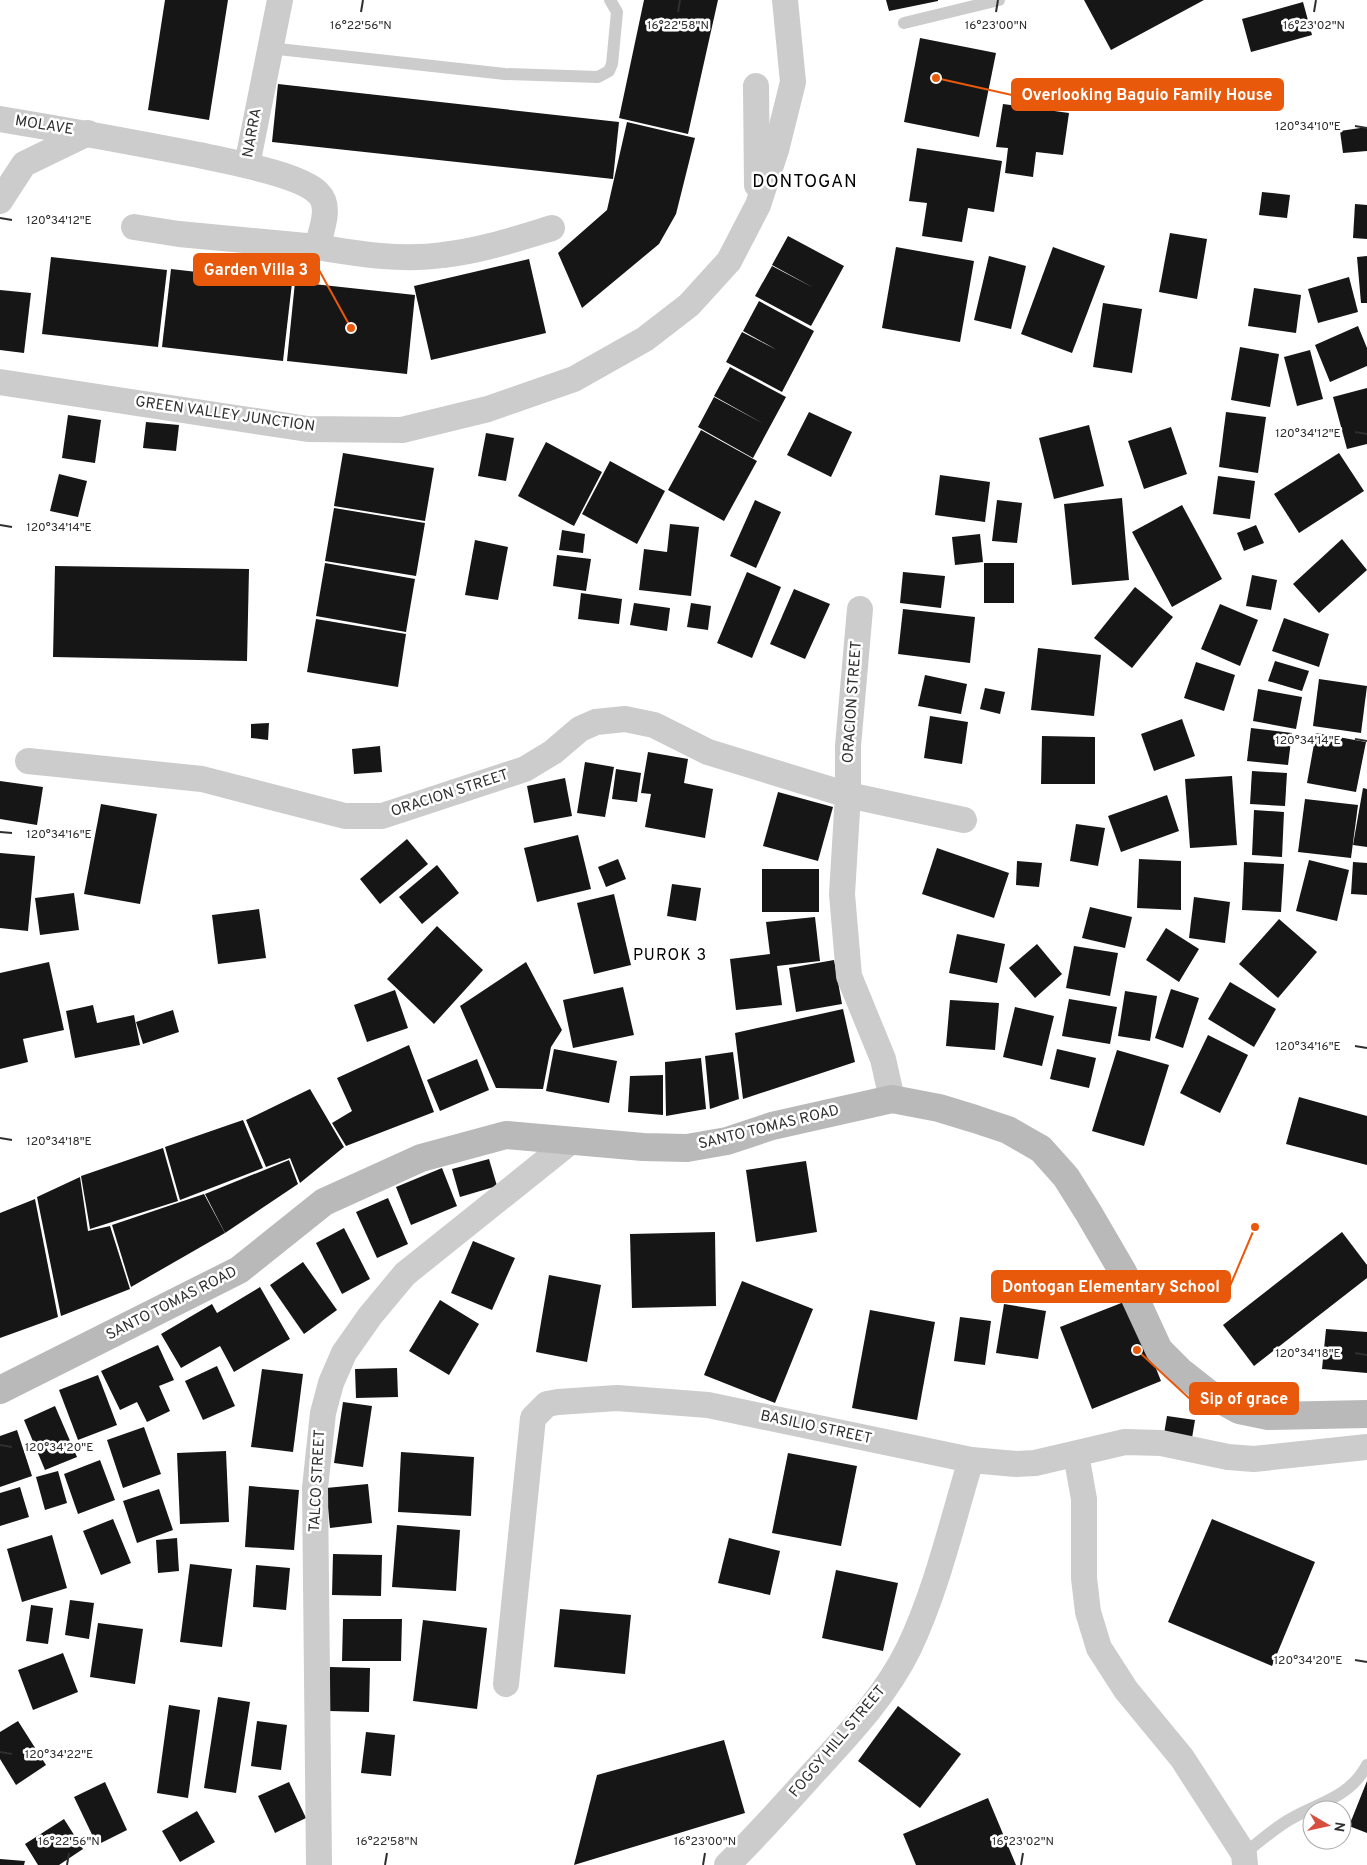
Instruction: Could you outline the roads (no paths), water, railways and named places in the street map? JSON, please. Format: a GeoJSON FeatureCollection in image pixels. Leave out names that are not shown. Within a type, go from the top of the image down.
{"type":"FeatureCollection","features":[{"type":"Feature","properties":{"kind":"street","name":"NARRA"},"geometry":{"type":"LineString","coordinates":[[88,133],[247,165],[280,0]]}},
{"type":"Feature","properties":{"kind":"street","name":"GREEN VALLEY JUNCTION"},"geometry":{"type":"LineString","coordinates":[[0,382],[308,429],[402,430],[488,409],[574,379],[645,339],[689,305],[730,261],[758,205],[776,150],[793,82],[786,0]]}},
{"type":"Feature","properties":{"kind":"street"},"geometry":{"type":"LineString","coordinates":[[756,86],[758,205]]}},
{"type":"Feature","properties":{"kind":"street","name":"MOLAVE"},"geometry":{"type":"LineString","coordinates":[[0,119],[88,133]]}},
{"type":"Feature","properties":{"kind":"street"},"geometry":{"type":"LineString","coordinates":[[0,201],[24,164],[88,133]]}},
{"type":"Feature","properties":{"kind":"street"},"geometry":{"type":"LineString","coordinates":[[247,165],[283,176],[318,192],[324,201],[325,212],[317,247]]}},
{"type":"Feature","properties":{"kind":"street"},"geometry":{"type":"LineString","coordinates":[[134,228],[317,247],[357,254],[408,257],[443,256],[487,247],[552,228]]}},
{"type":"Feature","properties":{"kind":"street","name":"ORACION STREET"},"geometry":{"type":"LineString","coordinates":[[860,609],[848,746],[848,795],[842,894],[849,976],[883,1058],[892,1099]]}},
{"type":"Feature","properties":{"kind":"street","name":"ORACION STREET"},"geometry":{"type":"LineString","coordinates":[[28,761],[202,780],[345,816],[382,816],[525,769],[553,752],[580,729],[596,722],[625,720],[654,725],[708,752],[848,795]]}},
{"type":"Feature","properties":{"kind":"street"},"geometry":{"type":"LineString","coordinates":[[848,795],[964,820]]}},
{"type":"Feature","properties":{"kind":"street","name":"SANTO TOMAS ROAD"},"geometry":{"type":"LineString","coordinates":[[0,1390],[239,1270],[324,1202],[421,1158],[506,1135],[687,1148],[727,1141],[772,1126],[892,1099],[939,1108],[1008,1130],[1041,1149],[1066,1177],[1093,1220],[1123,1272],[1159,1350],[1180,1371],[1208,1393],[1239,1410],[1268,1416],[1367,1414]]}},
{"type":"Feature","properties":{"kind":"street","name":"TALCO STREET"},"geometry":{"type":"LineString","coordinates":[[319,1865],[315,1488],[323,1413],[331,1383],[344,1353],[370,1316],[405,1274],[571,1141]]}},
{"type":"Feature","properties":{"kind":"street","name":"BASILIO STREET"},"geometry":{"type":"LineString","coordinates":[[506,1684],[533,1418],[547,1404],[617,1398],[708,1405],[971,1460],[1016,1464],[1035,1463],[1125,1442],[1146,1442],[1228,1457],[1254,1459],[1319,1450],[1367,1447]]}},
{"type":"Feature","properties":{"kind":"street"},"geometry":{"type":"LineString","coordinates":[[1076,1454],[1084,1499],[1084,1578],[1088,1612],[1099,1648],[1126,1690],[1182,1758],[1244,1859]]}},
{"type":"Feature","properties":{"kind":"street","name":"FOGGY HILL STREET"},"geometry":{"type":"LineString","coordinates":[[727,1865],[757,1836],[844,1740],[881,1695],[909,1648],[928,1598],[971,1460]]}},
{"type":"Feature","properties":{"kind":"lane"},"geometry":{"type":"LineString","coordinates":[[270,48],[504,74],[598,77],[609,71],[612,64],[617,12],[610,0]]}},
{"type":"Feature","properties":{"kind":"lane"},"geometry":{"type":"LineString","coordinates":[[904,23],[999,0]]}},
{"type":"Feature","properties":{"kind":"lane"},"geometry":{"type":"LineString","coordinates":[[1244,1859],[1281,1825],[1343,1794],[1361,1776],[1367,1765]]}},
{"type":"Feature","properties":{"kind":"place","name":"Overlooking Baguio Family House"},"geometry":{"type":"Point","coordinates":[936,78]}},
{"type":"Feature","properties":{"kind":"place","name":"Garden Villa 3"},"geometry":{"type":"Point","coordinates":[351,328]}},
{"type":"Feature","properties":{"kind":"place","name":"Dontogan Elementary School"},"geometry":{"type":"Point","coordinates":[1255,1227]}},
{"type":"Feature","properties":{"kind":"place","name":"Sip of grace"},"geometry":{"type":"Point","coordinates":[1137,1350]}},
{"type":"Feature","properties":{"kind":"district","name":"DONTOGAN"},"geometry":{"type":"Point","coordinates":[805,182]}},
{"type":"Feature","properties":{"kind":"district","name":"PUROK 3"},"geometry":{"type":"Point","coordinates":[670,956]}}]}
